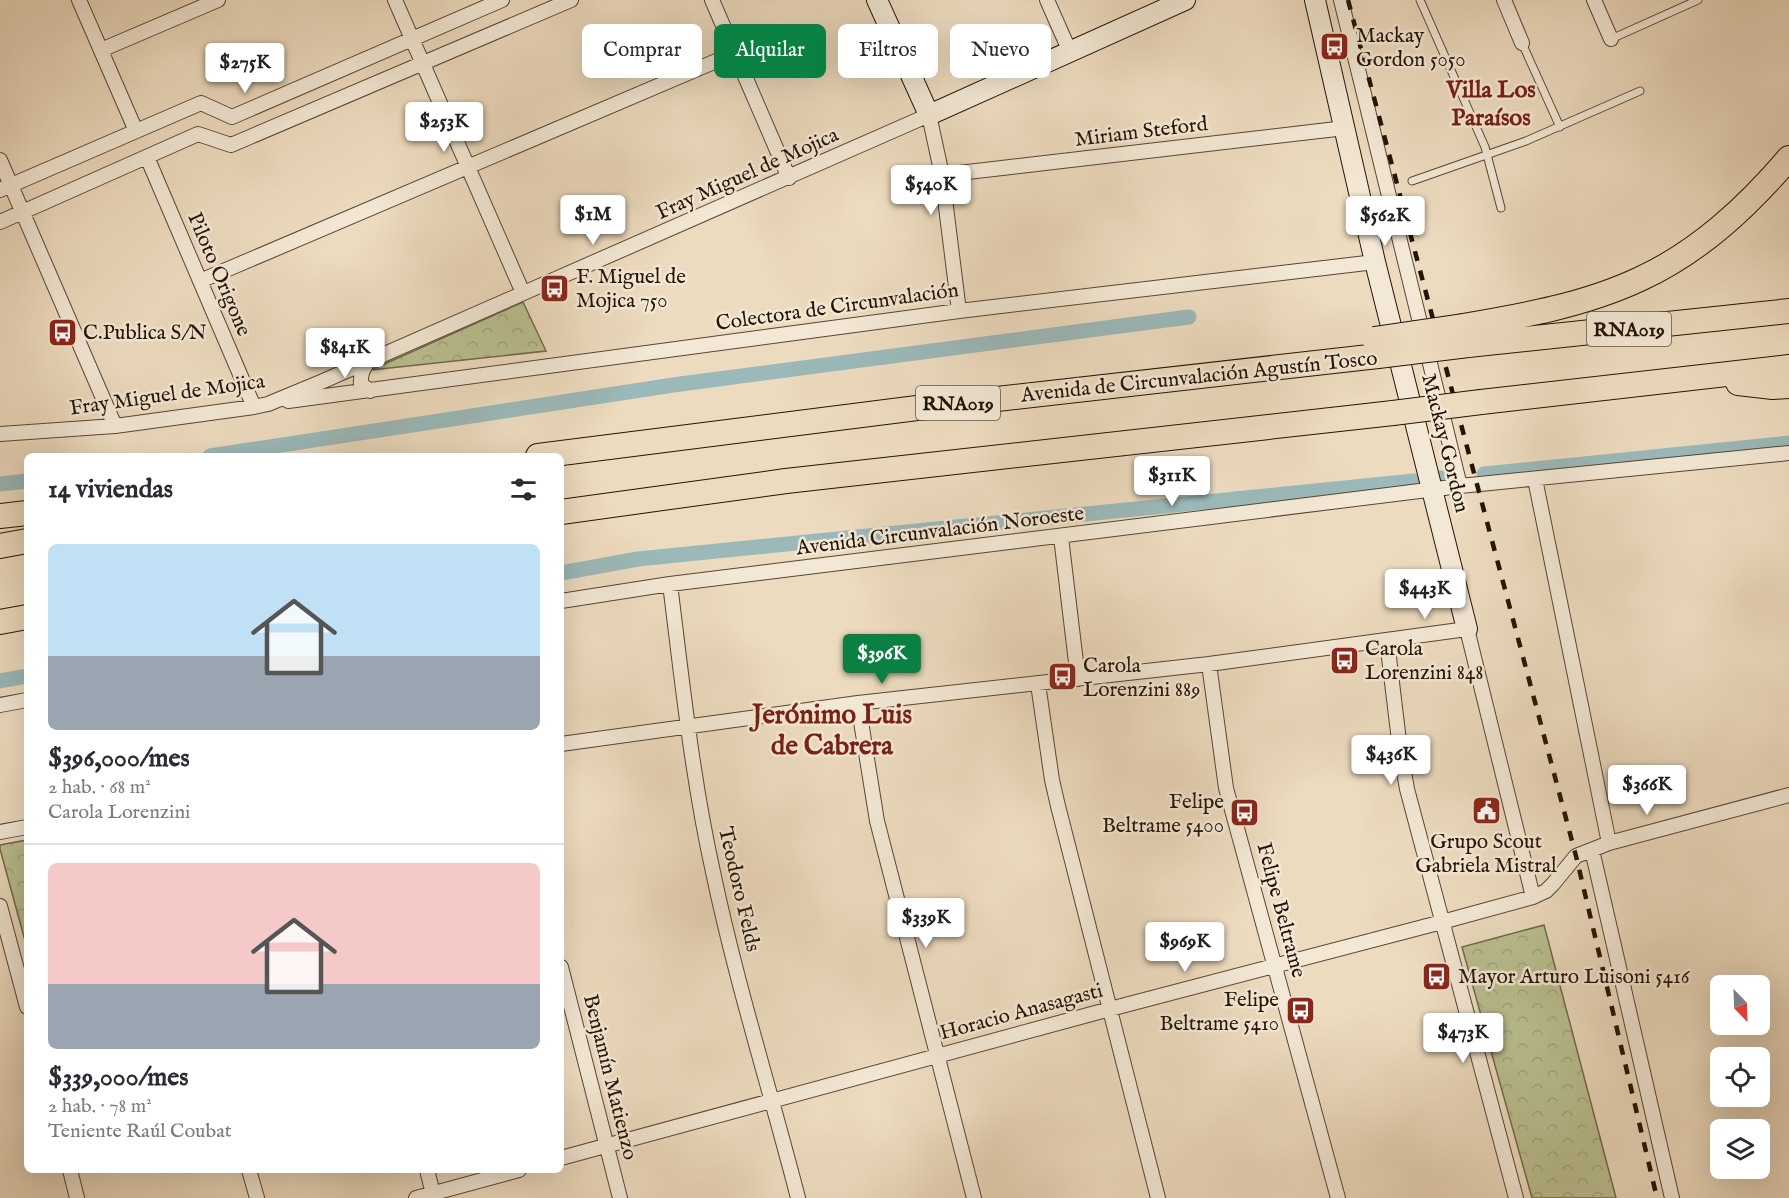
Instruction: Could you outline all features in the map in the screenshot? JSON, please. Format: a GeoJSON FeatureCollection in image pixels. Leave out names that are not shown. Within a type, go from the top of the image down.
{"type":"FeatureCollection","features":[{"type":"Feature","properties":{"kind":"highway"},"geometry":{"type":"LineString","coordinates":[[1465,335],[1619,288],[1650,274],[1683,255],[1730,220],[1789,158]]}},
{"type":"Feature","properties":{"kind":"highway","name":"Avenida de Circunvalación Agustín Tosco"},"geometry":{"type":"LineString","coordinates":[[561,453],[1114,386],[1465,335],[1789,311]]}},
{"type":"Feature","properties":{"kind":"highway"},"geometry":{"type":"LineString","coordinates":[[564,512],[786,481],[1789,367]]}},
{"type":"Feature","properties":{"kind":"highway"},"geometry":{"type":"LineString","coordinates":[[1694,378],[1773,387],[1789,386]]}},
{"type":"Feature","properties":{"kind":"highway"},"geometry":{"type":"LineString","coordinates":[[0,516],[24,513]]}},
{"type":"Feature","properties":{"kind":"highway"},"geometry":{"type":"LineString","coordinates":[[0,546],[24,542]]}},
{"type":"Feature","properties":{"kind":"highway"},"geometry":{"type":"LineString","coordinates":[[0,606],[24,602]]}},
{"type":"Feature","properties":{"kind":"highway"},"geometry":{"type":"LineString","coordinates":[[0,622],[24,618]]}},
{"type":"Feature","properties":{"kind":"main road"},"geometry":{"type":"LineString","coordinates":[[877,0],[929,115],[1185,0]]}},
{"type":"Feature","properties":{"kind":"main road","name":"Mackay Gordon"},"geometry":{"type":"LineString","coordinates":[[1315,0],[1376,262],[1467,629]]}},
{"type":"Feature","properties":{"kind":"street"},"geometry":{"type":"LineString","coordinates":[[79,0],[136,131]]}},
{"type":"Feature","properties":{"kind":"street"},"geometry":{"type":"LineString","coordinates":[[101,50],[218,0]]}},
{"type":"Feature","properties":{"kind":"street"},"geometry":{"type":"LineString","coordinates":[[394,0],[523,293]]}},
{"type":"Feature","properties":{"kind":"street"},"geometry":{"type":"LineString","coordinates":[[6,187],[201,103],[232,117],[502,0]]}},
{"type":"Feature","properties":{"kind":"street"},"geometry":{"type":"LineString","coordinates":[[0,222],[198,134],[231,145],[571,0]]}},
{"type":"Feature","properties":{"kind":"street"},"geometry":{"type":"LineString","coordinates":[[712,0],[722,24]]}},
{"type":"Feature","properties":{"kind":"street"},"geometry":{"type":"LineString","coordinates":[[1047,0],[1070,52]]}},
{"type":"Feature","properties":{"kind":"street"},"geometry":{"type":"LineString","coordinates":[[1341,0],[1460,486]]}},
{"type":"Feature","properties":{"kind":"street"},"geometry":{"type":"LineString","coordinates":[[1504,0],[1522,43]]}},
{"type":"Feature","properties":{"kind":"street"},"geometry":{"type":"LineString","coordinates":[[1594,0],[1611,39]]}},
{"type":"Feature","properties":{"kind":"street"},"geometry":{"type":"LineString","coordinates":[[200,281],[714,62]]}},
{"type":"Feature","properties":{"kind":"street"},"geometry":{"type":"LineString","coordinates":[[746,78],[789,178]]}},
{"type":"Feature","properties":{"kind":"street"},"geometry":{"type":"LineString","coordinates":[[929,115],[942,175],[959,311]]}},
{"type":"Feature","properties":{"kind":"street","name":"Fray Miguel de Mojica"},"geometry":{"type":"LineString","coordinates":[[0,434],[115,426],[268,404],[929,115]]}},
{"type":"Feature","properties":{"kind":"street","name":"Miriam Steford"},"geometry":{"type":"LineString","coordinates":[[942,175],[1345,128]]}},
{"type":"Feature","properties":{"kind":"street","name":"Piloto Origone"},"geometry":{"type":"LineString","coordinates":[[147,157],[254,407]]}},
{"type":"Feature","properties":{"kind":"street"},"geometry":{"type":"LineString","coordinates":[[0,160],[6,187],[23,212],[115,426]]}},
{"type":"Feature","properties":{"kind":"street","name":"Colectora de Circunvalación"},"geometry":{"type":"LineString","coordinates":[[268,404],[959,311],[1376,262]]}},
{"type":"Feature","properties":{"kind":"street"},"geometry":{"type":"LineString","coordinates":[[369,360],[361,373],[361,379],[362,384],[370,391]]}},
{"type":"Feature","properties":{"kind":"street","name":"Avenida Circunvalación Noroeste"},"geometry":{"type":"LineString","coordinates":[[564,601],[670,584],[1460,486],[1789,453]]}},
{"type":"Feature","properties":{"kind":"street"},"geometry":{"type":"LineString","coordinates":[[1535,479],[1608,843]]}},
{"type":"Feature","properties":{"kind":"street"},"geometry":{"type":"LineString","coordinates":[[1061,537],[1078,679]]}},
{"type":"Feature","properties":{"kind":"street","name":"Teodoro Felds"},"geometry":{"type":"LineString","coordinates":[[670,584],[688,725],[715,882],[798,1198]]}},
{"type":"Feature","properties":{"kind":"street"},"geometry":{"type":"LineString","coordinates":[[564,744],[858,703],[1209,664],[1467,629]]}},
{"type":"Feature","properties":{"kind":"street","name":"Mackay Gordon"},"geometry":{"type":"LineString","coordinates":[[1467,629],[1533,897]]}},
{"type":"Feature","properties":{"kind":"street"},"geometry":{"type":"LineString","coordinates":[[1387,641],[1407,789],[1516,1198]]}},
{"type":"Feature","properties":{"kind":"street","name":"Felipe Beltrame"},"geometry":{"type":"LineString","coordinates":[[1209,664],[1226,788],[1338,1198]]}},
{"type":"Feature","properties":{"kind":"street"},"geometry":{"type":"LineString","coordinates":[[1038,684],[1052,780],[1158,1198]]}},
{"type":"Feature","properties":{"kind":"street"},"geometry":{"type":"LineString","coordinates":[[0,705],[24,701]]}},
{"type":"Feature","properties":{"kind":"street"},"geometry":{"type":"LineString","coordinates":[[858,703],[877,821],[974,1198]]}},
{"type":"Feature","properties":{"kind":"street","name":"Horacio Anasagasti"},"geometry":{"type":"LineString","coordinates":[[564,1157],[1533,897],[1546,891],[1576,856],[1608,843],[1789,795]]}},
{"type":"Feature","properties":{"kind":"street"},"geometry":{"type":"LineString","coordinates":[[0,832],[24,828]]}},
{"type":"Feature","properties":{"kind":"street"},"geometry":{"type":"LineString","coordinates":[[1592,850],[1672,1198]]}},
{"type":"Feature","properties":{"kind":"street"},"geometry":{"type":"LineString","coordinates":[[0,906],[24,996]]}},
{"type":"Feature","properties":{"kind":"street","name":"Benjamín Matienzo"},"geometry":{"type":"LineString","coordinates":[[564,979],[620,1198]]}},
{"type":"Feature","properties":{"kind":"street"},"geometry":{"type":"LineString","coordinates":[[71,1173],[77,1198]]}},
{"type":"Feature","properties":{"kind":"street"},"geometry":{"type":"LineString","coordinates":[[250,1173],[257,1198]]}},
{"type":"Feature","properties":{"kind":"street"},"geometry":{"type":"LineString","coordinates":[[428,1173],[433,1196]]}},
{"type":"Feature","properties":{"kind":"street"},"geometry":{"type":"LineString","coordinates":[[416,1198],[433,1196],[509,1173]]}},
{"type":"Feature","properties":{"kind":"lane"},"geometry":{"type":"LineString","coordinates":[[1420,0],[1488,156],[1501,208]]}},
{"type":"Feature","properties":{"kind":"lane"},"geometry":{"type":"LineString","coordinates":[[1611,39],[1698,0]]}},
{"type":"Feature","properties":{"kind":"lane"},"geometry":{"type":"LineString","coordinates":[[1522,43],[1560,127]]}},
{"type":"Feature","properties":{"kind":"lane"},"geometry":{"type":"LineString","coordinates":[[1412,181],[1488,156],[1640,91]]}},
{"type":"Feature","properties":{"kind":"green space"},"geometry":{"type":"Polygon","coordinates":[[[523,302],[546,351],[371,370],[523,302]]]}},
{"type":"Feature","properties":{"kind":"green space"},"geometry":{"type":"Polygon","coordinates":[[[24,841],[24,937],[0,849],[0,845],[24,841]]]}},
{"type":"Feature","properties":{"kind":"green space"},"geometry":{"type":"Polygon","coordinates":[[[1544,925],[1616,1198],[1532,1198],[1462,947],[1544,925]]]}},
{"type":"Feature","properties":{"kind":"waterway"},"geometry":{"type":"LineString","coordinates":[[230,453],[680,384],[1189,317]]}},
{"type":"Feature","properties":{"kind":"waterway"},"geometry":{"type":"LineString","coordinates":[[1484,474],[1789,443]]}},
{"type":"Feature","properties":{"kind":"waterway"},"geometry":{"type":"LineString","coordinates":[[1438,478],[1447,478]]}},
{"type":"Feature","properties":{"kind":"waterway"},"geometry":{"type":"LineString","coordinates":[[0,484],[24,481]]}},
{"type":"Feature","properties":{"kind":"waterway"},"geometry":{"type":"LineString","coordinates":[[564,572],[638,559],[1414,481]]}},
{"type":"Feature","properties":{"kind":"waterway"},"geometry":{"type":"LineString","coordinates":[[0,681],[24,677]]}},
{"type":"Feature","properties":{"kind":"railway"},"geometry":{"type":"LineString","coordinates":[[1348,0],[1576,856],[1657,1198]]}},
{"type":"Feature","properties":{"kind":"place","name":"Mackay Gordon 5050"},"geometry":{"type":"Point","coordinates":[1335,47]}},
{"type":"Feature","properties":{"kind":"place","name":"F. Miguel de Mojica 750"},"geometry":{"type":"Point","coordinates":[555,288]}},
{"type":"Feature","properties":{"kind":"place","name":"C.Publica S/N"},"geometry":{"type":"Point","coordinates":[62,332]}},
{"type":"Feature","properties":{"kind":"place","name":"Carola Lorenzini 848"},"geometry":{"type":"Point","coordinates":[1344,660]}},
{"type":"Feature","properties":{"kind":"place","name":"Carola Lorenzini 889"},"geometry":{"type":"Point","coordinates":[1062,677]}},
{"type":"Feature","properties":{"kind":"place","name":"Grupo Scout Gabriela Mistral"},"geometry":{"type":"Point","coordinates":[1486,810]}},
{"type":"Feature","properties":{"kind":"place","name":"Felipe Beltrame 5400"},"geometry":{"type":"Point","coordinates":[1245,813]}},
{"type":"Feature","properties":{"kind":"place","name":"Mayor Arturo Luisoni 5416"},"geometry":{"type":"Point","coordinates":[1437,976]}},
{"type":"Feature","properties":{"kind":"place","name":"Felipe Beltrame 5410"},"geometry":{"type":"Point","coordinates":[1300,1011]}},
{"type":"Feature","properties":{"kind":"district","name":"Villa Los Paraísos"},"geometry":{"type":"Point","coordinates":[1491,103]}},
{"type":"Feature","properties":{"kind":"district","name":"Jerónimo Luis de Cabrera"},"geometry":{"type":"Point","coordinates":[832,730]}}]}
